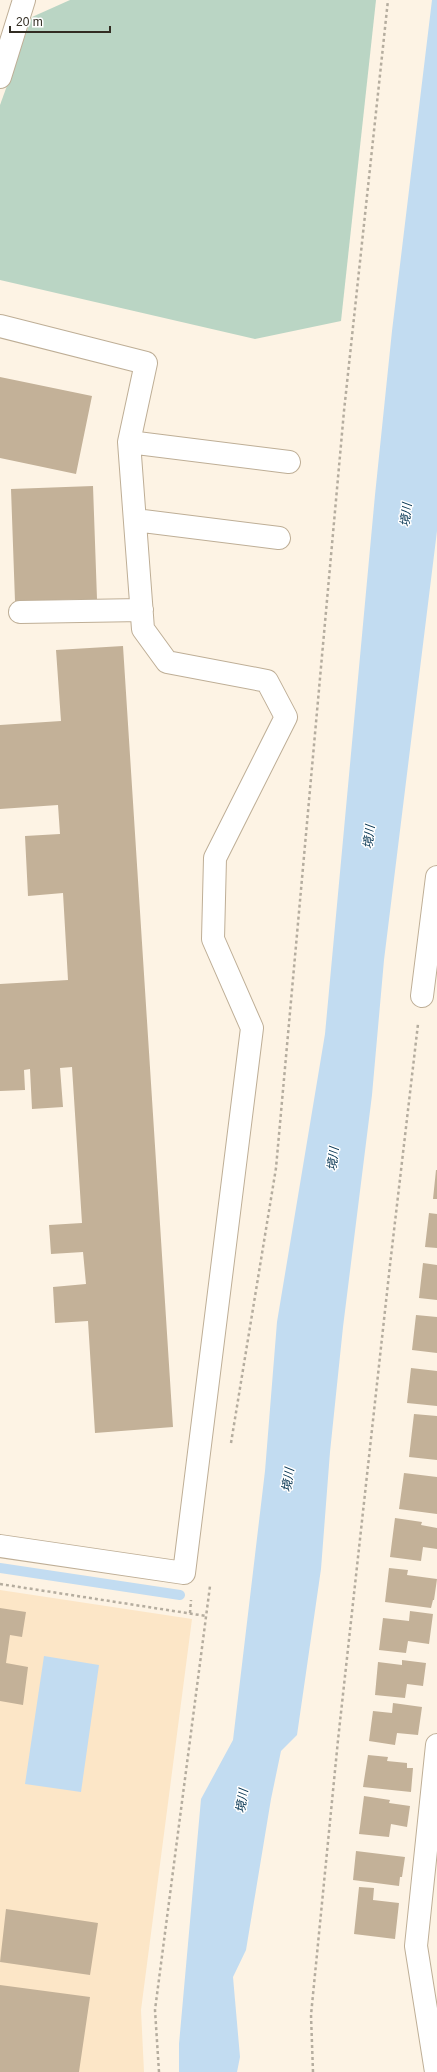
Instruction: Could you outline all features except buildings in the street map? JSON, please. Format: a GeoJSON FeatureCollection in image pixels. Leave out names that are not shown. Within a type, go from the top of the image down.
{"type":"FeatureCollection","features":[{"type":"Feature","properties":{"kind":"street"},"geometry":{"type":"LineString","coordinates":[[0,78],[24,0]]}},
{"type":"Feature","properties":{"kind":"street"},"geometry":{"type":"LineString","coordinates":[[0,326],[146,363],[129,442],[143,629],[168,662],[266,681],[286,717],[215,858],[213,939],[252,1028],[184,1573],[0,1546]]}},
{"type":"Feature","properties":{"kind":"street"},"geometry":{"type":"LineString","coordinates":[[129,442],[289,462]]}},
{"type":"Feature","properties":{"kind":"street"},"geometry":{"type":"LineString","coordinates":[[135,520],[279,538]]}},
{"type":"Feature","properties":{"kind":"street"},"geometry":{"type":"LineString","coordinates":[[20,612],[142,610]]}},
{"type":"Feature","properties":{"kind":"street"},"geometry":{"type":"LineString","coordinates":[[422,996],[437,877]]}},
{"type":"Feature","properties":{"kind":"street"},"geometry":{"type":"LineString","coordinates":[[436,2072],[416,1946],[437,1745]]}},
{"type":"Feature","properties":{"kind":"path"},"geometry":{"type":"LineString","coordinates":[[313,2072],[311,2015],[336,1763],[390,1265],[422,996]]}},
{"type":"Feature","properties":{"kind":"path"},"geometry":{"type":"LineString","coordinates":[[0,1584],[206,1616]]}},
{"type":"Feature","properties":{"kind":"shaded area"},"geometry":{"type":"Polygon","coordinates":[[[0,1590],[192,1619],[141,2010],[144,2072],[0,2072],[0,1590]]]}},
{"type":"Feature","properties":{"kind":"green space"},"geometry":{"type":"Polygon","coordinates":[[[70,0],[376,0],[341,321],[255,339],[0,280],[0,105],[32,17],[70,0]]]}},
{"type":"Feature","properties":{"kind":"water","name":"境川"},"geometry":{"type":"Polygon","coordinates":[[[432,0],[437,0],[437,531],[384,960],[372,1095],[343,1327],[330,1452],[321,1569],[297,1735],[281,1751],[271,1799],[246,1950],[233,1977],[240,2057],[237,2072],[179,2072],[179,2044],[201,1799],[233,1740],[265,1471],[277,1322],[325,1034],[375,495],[392,331],[432,0]]]}},
{"type":"Feature","properties":{"kind":"water"},"geometry":{"type":"Polygon","coordinates":[[[44,1656],[99,1665],[81,1792],[25,1784],[44,1656]]]}},
{"type":"Feature","properties":{"kind":"waterway"},"geometry":{"type":"LineString","coordinates":[[0,1568],[180,1595]]}}]}
